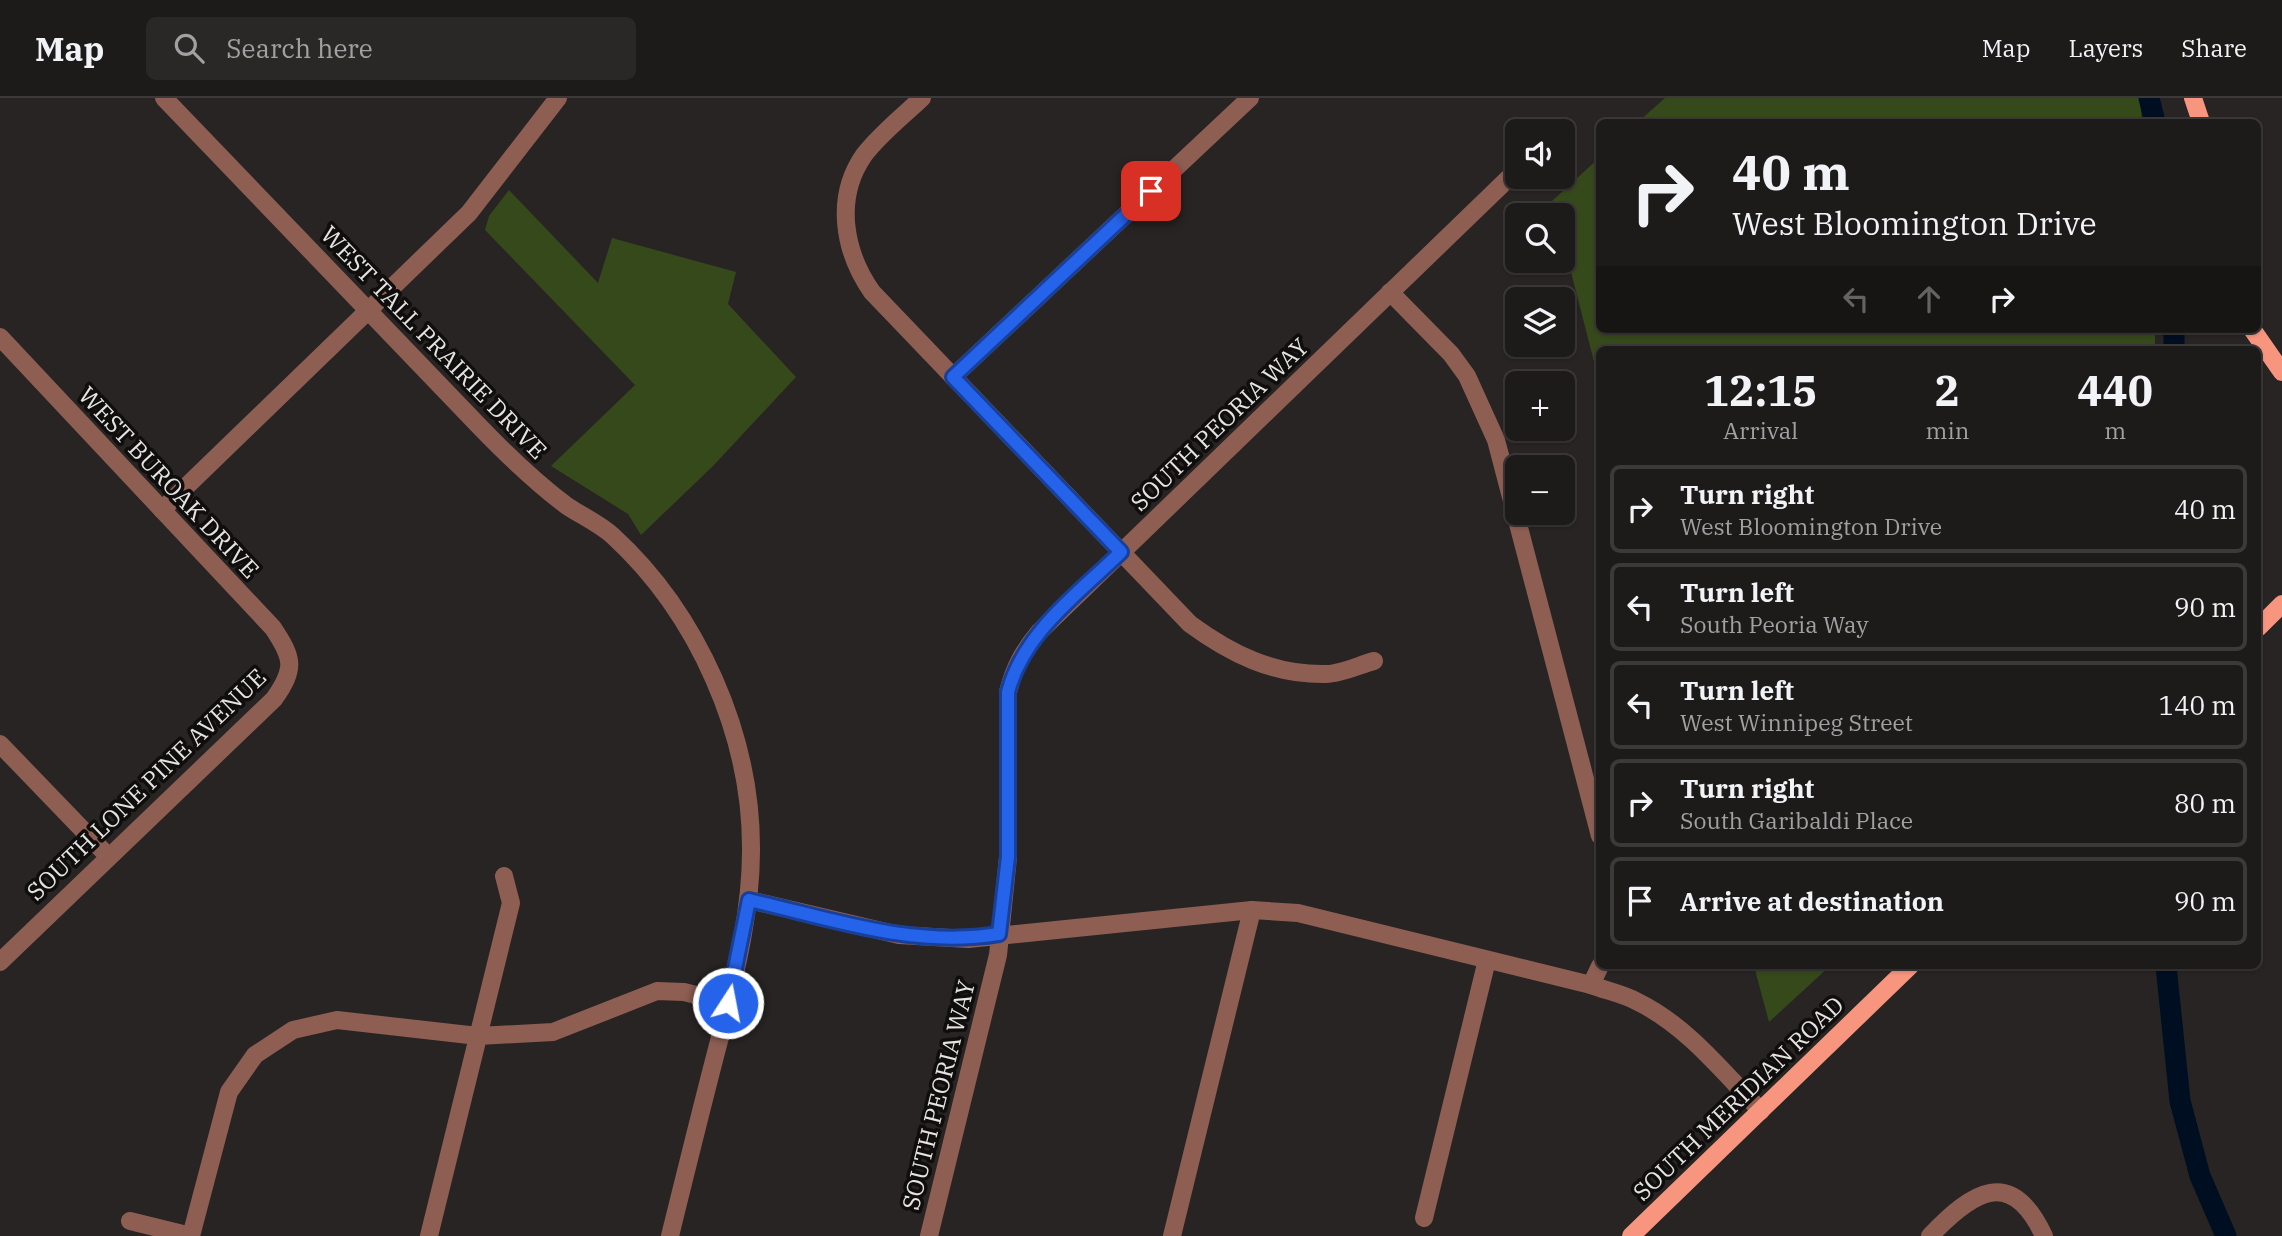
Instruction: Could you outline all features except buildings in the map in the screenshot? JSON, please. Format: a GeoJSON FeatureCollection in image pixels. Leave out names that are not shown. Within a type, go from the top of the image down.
{"type":"FeatureCollection","features":[{"type":"Feature","properties":{"kind":"main road"},"geometry":{"type":"LineString","coordinates":[[2193,98],[2200,119]]}},
{"type":"Feature","properties":{"kind":"main road"},"geometry":{"type":"LineString","coordinates":[[2255,333],[2282,372]]}},
{"type":"Feature","properties":{"kind":"main road"},"geometry":{"type":"LineString","coordinates":[[2261,625],[2282,604]]}},
{"type":"Feature","properties":{"kind":"main road","name":"SOUTH MERIDIAN ROAD"},"geometry":{"type":"LineString","coordinates":[[1631,1236],[1907,969]]}},
{"type":"Feature","properties":{"kind":"street","name":"WEST TALL PRAIRIE DRIVE"},"geometry":{"type":"LineString","coordinates":[[164,98],[524,472],[611,534],[655,581],[698,648],[721,695],[737,745],[748,796],[751,849],[749,900],[728,1003],[670,1236]]}},
{"type":"Feature","properties":{"kind":"street"},"geometry":{"type":"LineString","coordinates":[[162,510],[469,213],[558,98]]}},
{"type":"Feature","properties":{"kind":"street"},"geometry":{"type":"LineString","coordinates":[[922,98],[872,146],[854,171],[848,190],[847,240],[861,276],[872,292],[1190,624],[1225,649],[1263,665],[1328,674],[1374,661]]}},
{"type":"Feature","properties":{"kind":"street"},"geometry":{"type":"LineString","coordinates":[[953,377],[1250,98]]}},
{"type":"Feature","properties":{"kind":"street","name":"SOUTH PEORIA WAY"},"geometry":{"type":"LineString","coordinates":[[929,1236],[998,955],[1008,857],[1008,692],[1024,649],[1505,182]]}},
{"type":"Feature","properties":{"kind":"street"},"geometry":{"type":"LineString","coordinates":[[1390,292],[1451,354],[1467,376],[1496,440],[1596,821]]}},
{"type":"Feature","properties":{"kind":"street","name":"WEST BUROAK DRIVE"},"geometry":{"type":"LineString","coordinates":[[0,337],[274,628],[289,652],[290,667]]}},
{"type":"Feature","properties":{"kind":"street","name":"SOUTH LONE PINE AVENUE"},"geometry":{"type":"LineString","coordinates":[[0,962],[107,855],[274,699],[285,683],[290,667]]}},
{"type":"Feature","properties":{"kind":"street"},"geometry":{"type":"LineString","coordinates":[[0,744],[107,855]]}},
{"type":"Feature","properties":{"kind":"street"},"geometry":{"type":"LineString","coordinates":[[429,1236],[511,903],[504,876]]}},
{"type":"Feature","properties":{"kind":"street"},"geometry":{"type":"LineString","coordinates":[[749,900],[899,935],[968,939],[1252,910],[1298,913],[1591,985],[1637,1001],[1667,1018],[1760,1111]]}},
{"type":"Feature","properties":{"kind":"street"},"geometry":{"type":"LineString","coordinates":[[1172,1236],[1252,910]]}},
{"type":"Feature","properties":{"kind":"street"},"geometry":{"type":"LineString","coordinates":[[1424,1218],[1487,960]]}},
{"type":"Feature","properties":{"kind":"street"},"geometry":{"type":"LineString","coordinates":[[1591,985],[1599,969]]}},
{"type":"Feature","properties":{"kind":"street"},"geometry":{"type":"LineString","coordinates":[[130,1221],[191,1236],[229,1092],[240,1073],[272,1041],[293,1030],[337,1020],[478,1036],[553,1031],[657,991],[684,992],[728,1003]]}},
{"type":"Feature","properties":{"kind":"street"},"geometry":{"type":"LineString","coordinates":[[1930,1236],[1965,1202],[1982,1193],[2001,1192],[2021,1199],[2034,1215],[2044,1236]]}},
{"type":"Feature","properties":{"kind":"green space"},"geometry":{"type":"Polygon","coordinates":[[[1665,98],[2140,98],[2142,119],[1641,119],[1665,98]]]}},
{"type":"Feature","properties":{"kind":"green space"},"geometry":{"type":"Polygon","coordinates":[[[1596,161],[1596,333],[2155,333],[2155,346],[1596,346],[1596,369],[1571,273],[1575,273],[1575,203],[1553,203],[1565,189],[1575,189],[1575,180],[1596,161]]]}},
{"type":"Feature","properties":{"kind":"green space"},"geometry":{"type":"Polygon","coordinates":[[[509,190],[598,283],[612,238],[736,272],[728,304],[796,377],[713,466],[641,535],[628,514],[551,466],[635,385],[485,230],[489,216],[509,190]]]}},
{"type":"Feature","properties":{"kind":"green space"},"geometry":{"type":"Polygon","coordinates":[[[1755,969],[1827,969],[1769,1022],[1755,969]]]}},
{"type":"Feature","properties":{"kind":"waterway"},"geometry":{"type":"LineString","coordinates":[[2149,98],[2154,119]]}},
{"type":"Feature","properties":{"kind":"waterway"},"geometry":{"type":"LineString","coordinates":[[2174,333],[2174,346]]}},
{"type":"Feature","properties":{"kind":"waterway"},"geometry":{"type":"LineString","coordinates":[[2166,969],[2180,1101],[2200,1176],[2226,1236]]}},
{"type":"Feature","properties":{"kind":"route"},"geometry":{"type":"LineString","coordinates":[[728,1003],[749,900],[899,935],[968,939],[999,934],[1008,857],[1008,692],[1014,670],[1024,649],[1039,632],[1121,552],[953,377],[1151,191]]}}]}
